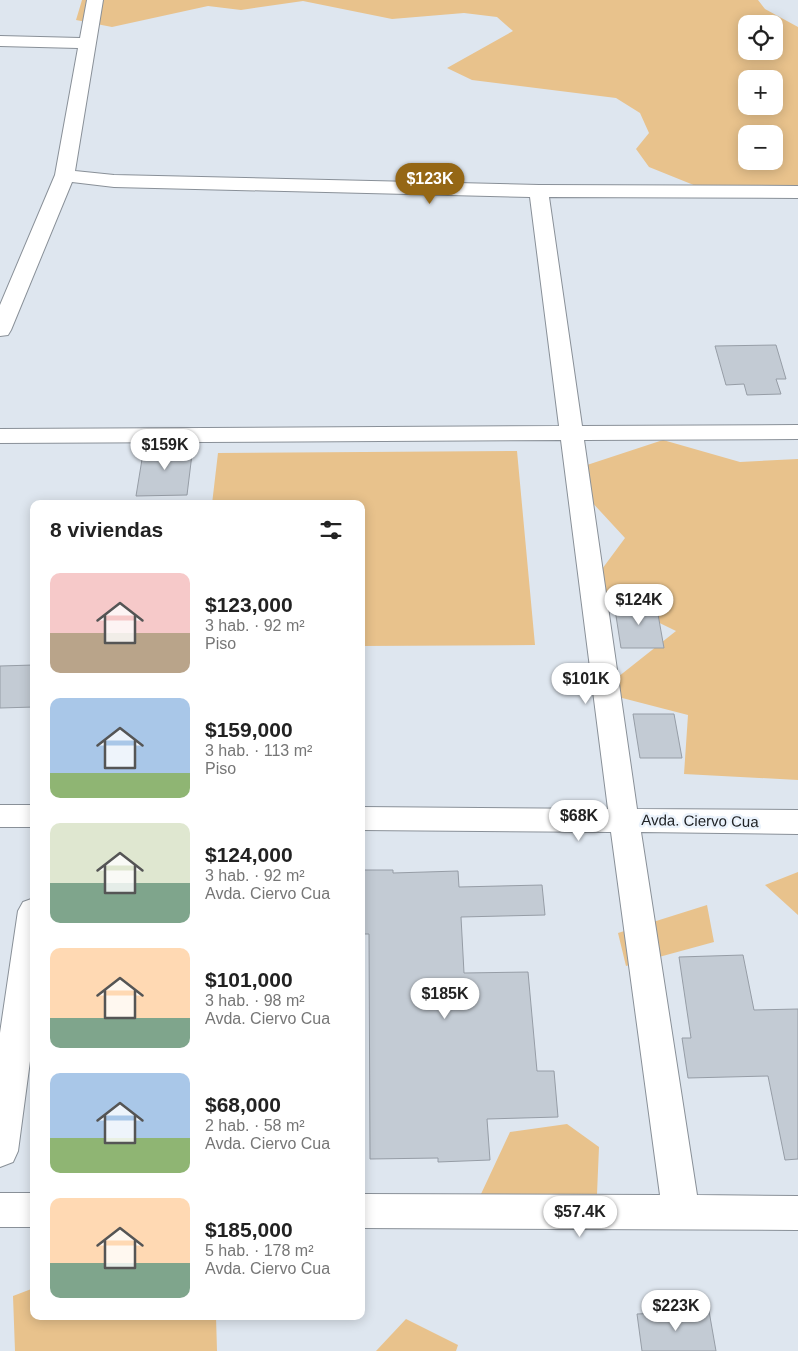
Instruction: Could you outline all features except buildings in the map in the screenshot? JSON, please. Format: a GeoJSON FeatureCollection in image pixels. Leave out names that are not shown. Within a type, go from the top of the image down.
{"type":"FeatureCollection","features":[{"type":"Feature","properties":{"kind":"street"},"geometry":{"type":"LineString","coordinates":[[0,330],[65,175],[95,0]]}},
{"type":"Feature","properties":{"kind":"street"},"geometry":{"type":"LineString","coordinates":[[0,41],[88,43]]}},
{"type":"Feature","properties":{"kind":"street"},"geometry":{"type":"LineString","coordinates":[[65,175],[114,181],[539,191],[798,192]]}},
{"type":"Feature","properties":{"kind":"street"},"geometry":{"type":"LineString","coordinates":[[539,191],[624,820],[681,1212]]}},
{"type":"Feature","properties":{"kind":"street"},"geometry":{"type":"LineString","coordinates":[[0,436],[572,435],[798,432]]}},
{"type":"Feature","properties":{"kind":"street"},"geometry":{"type":"LineString","coordinates":[[0,816],[30,816]]}},
{"type":"Feature","properties":{"kind":"street","name":"Avda. Ciervo Cua"},"geometry":{"type":"LineString","coordinates":[[365,818],[798,822]]}},
{"type":"Feature","properties":{"kind":"street"},"geometry":{"type":"LineString","coordinates":[[0,1151],[30,939]]}},
{"type":"Feature","properties":{"kind":"street"},"geometry":{"type":"LineString","coordinates":[[0,1210],[30,1210]]}},
{"type":"Feature","properties":{"kind":"street"},"geometry":{"type":"LineString","coordinates":[[365,1211],[798,1213]]}},
{"type":"Feature","properties":{"kind":"shaded area"},"geometry":{"type":"Polygon","coordinates":[[[82,0],[758,0],[765,9],[776,15],[738,15],[738,60],[783,60],[783,19],[798,27],[798,198],[716,194],[649,167],[636,149],[649,133],[640,113],[616,98],[472,80],[447,68],[513,31],[497,17],[464,13],[392,19],[303,1],[241,10],[208,6],[112,27],[76,20],[82,0]]]}},
{"type":"Feature","properties":{"kind":"shaded area"},"geometry":{"type":"Polygon","coordinates":[[[663,440],[740,462],[798,459],[798,780],[684,774],[688,715],[599,692],[676,631],[588,588],[625,538],[589,499],[587,465],[663,440]]]}},
{"type":"Feature","properties":{"kind":"shaded area"},"geometry":{"type":"Polygon","coordinates":[[[517,451],[535,645],[365,646],[365,500],[212,500],[218,453],[517,451]]]}},
{"type":"Feature","properties":{"kind":"shaded area"},"geometry":{"type":"Polygon","coordinates":[[[798,872],[798,915],[765,885],[798,872]]]}},
{"type":"Feature","properties":{"kind":"shaded area"},"geometry":{"type":"Polygon","coordinates":[[[707,905],[714,942],[626,966],[618,933],[707,905]]]}},
{"type":"Feature","properties":{"kind":"shaded area"},"geometry":{"type":"Polygon","coordinates":[[[567,1124],[599,1147],[597,1194],[481,1194],[510,1132],[567,1124]]]}},
{"type":"Feature","properties":{"kind":"shaded area"},"geometry":{"type":"Polygon","coordinates":[[[30,1290],[30,1320],[216,1320],[217,1351],[15,1351],[13,1296],[30,1290]]]}},
{"type":"Feature","properties":{"kind":"shaded area"},"geometry":{"type":"Polygon","coordinates":[[[406,1319],[458,1345],[456,1351],[376,1351],[406,1319]]]}}]}
